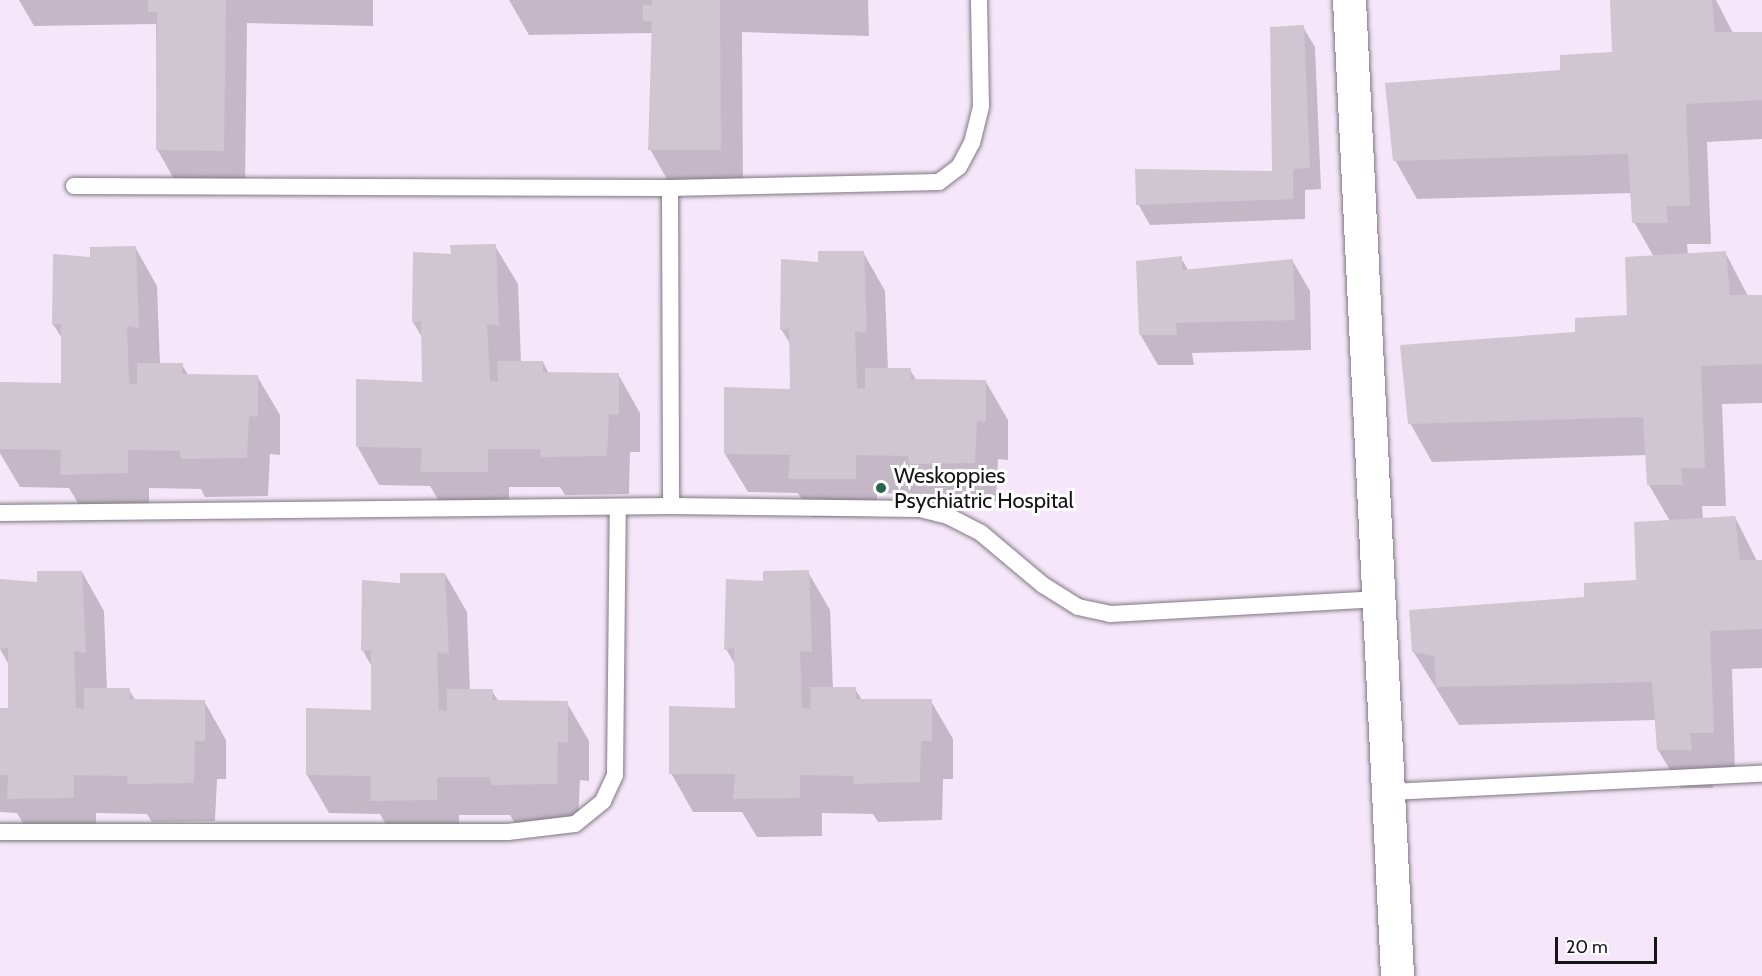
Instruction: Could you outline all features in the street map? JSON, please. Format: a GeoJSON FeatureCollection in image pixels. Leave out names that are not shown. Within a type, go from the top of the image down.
{"type":"FeatureCollection","features":[{"type":"Feature","properties":{"kind":"street"},"geometry":{"type":"LineString","coordinates":[[1349,0],[1381,599],[1397,976]]}},
{"type":"Feature","properties":{"kind":"lane"},"geometry":{"type":"LineString","coordinates":[[74,186],[670,188],[926,184],[952,174],[972,143],[981,106],[979,0]]}},
{"type":"Feature","properties":{"kind":"lane"},"geometry":{"type":"LineString","coordinates":[[670,188],[671,506]]}},
{"type":"Feature","properties":{"kind":"lane"},"geometry":{"type":"LineString","coordinates":[[0,513],[618,510],[671,506],[920,508],[948,516],[981,533],[1043,585],[1078,607],[1110,614],[1381,599]]}},
{"type":"Feature","properties":{"kind":"lane"},"geometry":{"type":"LineString","coordinates":[[0,832],[508,832],[575,824],[603,801],[615,775],[618,510]]}},
{"type":"Feature","properties":{"kind":"lane"},"geometry":{"type":"LineString","coordinates":[[1388,792],[1762,774]]}},
{"type":"Feature","properties":{"kind":"shaded area","name":"Weskoppies Psychiatric Hospital"},"geometry":{"type":"Polygon","coordinates":[[[0,0],[1762,0],[1762,976],[0,976],[0,0]]]}},
{"type":"Feature","properties":{"kind":"building"},"geometry":{"type":"Polygon","coordinates":[[[148,0],[226,0],[224,151],[156,150],[157,12],[148,12],[148,0]]]}},
{"type":"Feature","properties":{"kind":"building"},"geometry":{"type":"Polygon","coordinates":[[[652,0],[720,0],[721,150],[648,150],[652,21],[643,21],[643,5],[652,5],[652,0]]]}},
{"type":"Feature","properties":{"kind":"building"},"geometry":{"type":"Polygon","coordinates":[[[1610,0],[1712,0],[1715,32],[1762,32],[1762,100],[1686,104],[1690,206],[1666,206],[1668,223],[1632,223],[1628,154],[1393,161],[1385,83],[1560,70],[1560,55],[1612,52],[1610,0]]]}},
{"type":"Feature","properties":{"kind":"building"},"geometry":{"type":"Polygon","coordinates":[[[1304,25],[1310,168],[1293,169],[1293,199],[1136,205],[1135,169],[1272,171],[1270,27],[1304,25]]]}},
{"type":"Feature","properties":{"kind":"building"},"geometry":{"type":"Polygon","coordinates":[[[496,244],[499,326],[487,324],[490,381],[498,382],[497,361],[543,361],[543,372],[619,373],[619,415],[609,414],[607,456],[541,457],[540,449],[488,449],[488,472],[420,472],[422,448],[356,447],[356,379],[422,382],[421,321],[412,323],[413,252],[451,254],[450,245],[496,244]]]}},
{"type":"Feature","properties":{"kind":"building"},"geometry":{"type":"Polygon","coordinates":[[[136,246],[139,328],[127,326],[129,383],[137,385],[137,363],[183,363],[182,374],[258,375],[258,417],[249,416],[247,458],[181,459],[180,451],[128,450],[128,473],[60,475],[61,450],[0,449],[0,382],[61,383],[61,323],[52,325],[53,254],[90,257],[90,247],[136,246]]]}},
{"type":"Feature","properties":{"kind":"building"},"geometry":{"type":"Polygon","coordinates":[[[818,251],[864,251],[867,333],[855,331],[857,388],[865,389],[865,368],[911,368],[911,379],[986,380],[986,422],[977,421],[975,463],[909,464],[908,456],[856,455],[856,479],[788,479],[790,455],[724,454],[724,387],[790,389],[789,328],[780,330],[781,259],[818,262],[818,251]]]}},
{"type":"Feature","properties":{"kind":"building"},"geometry":{"type":"Polygon","coordinates":[[[1726,251],[1730,295],[1762,295],[1762,364],[1701,366],[1705,468],[1681,468],[1683,485],[1647,485],[1643,417],[1408,424],[1400,345],[1575,332],[1575,318],[1627,315],[1625,257],[1726,251]]]}},
{"type":"Feature","properties":{"kind":"building"},"geometry":{"type":"Polygon","coordinates":[[[1182,256],[1182,270],[1293,259],[1295,320],[1176,323],[1177,335],[1139,335],[1136,261],[1182,256]]]}},
{"type":"Feature","properties":{"kind":"building"},"geometry":{"type":"Polygon","coordinates":[[[1735,516],[1740,560],[1762,560],[1762,629],[1710,631],[1714,733],[1690,733],[1692,750],[1657,750],[1652,682],[1436,687],[1434,656],[1412,652],[1409,610],[1584,597],[1584,583],[1636,580],[1634,522],[1735,516]]]}},
{"type":"Feature","properties":{"kind":"building"},"geometry":{"type":"Polygon","coordinates":[[[809,570],[812,652],[800,651],[802,708],[811,709],[810,687],[856,687],[856,699],[932,699],[932,741],[921,741],[920,782],[854,784],[853,776],[800,775],[800,798],[733,799],[735,774],[669,774],[669,706],[735,708],[734,648],[724,650],[726,579],[763,581],[763,571],[809,570]]]}},
{"type":"Feature","properties":{"kind":"building"},"geometry":{"type":"Polygon","coordinates":[[[37,571],[82,571],[86,653],[74,651],[76,708],[84,709],[84,688],[130,688],[130,699],[205,700],[205,741],[195,741],[194,783],[128,784],[127,776],[74,775],[74,798],[7,799],[8,775],[0,775],[0,708],[8,708],[8,648],[0,649],[0,579],[37,582],[37,571]]]}},
{"type":"Feature","properties":{"kind":"building"},"geometry":{"type":"Polygon","coordinates":[[[400,573],[445,573],[449,654],[437,652],[439,710],[447,711],[447,689],[493,689],[492,700],[568,701],[568,743],[558,742],[557,784],[491,785],[490,777],[437,777],[437,800],[370,801],[371,776],[306,775],[306,708],[371,710],[371,650],[361,651],[362,580],[400,583],[400,573]]]}},
{"type":"Feature","properties":{"kind":"place","name":"Weskoppies Psychiatric Hospital"},"geometry":{"type":"Point","coordinates":[881,488]}}]}
